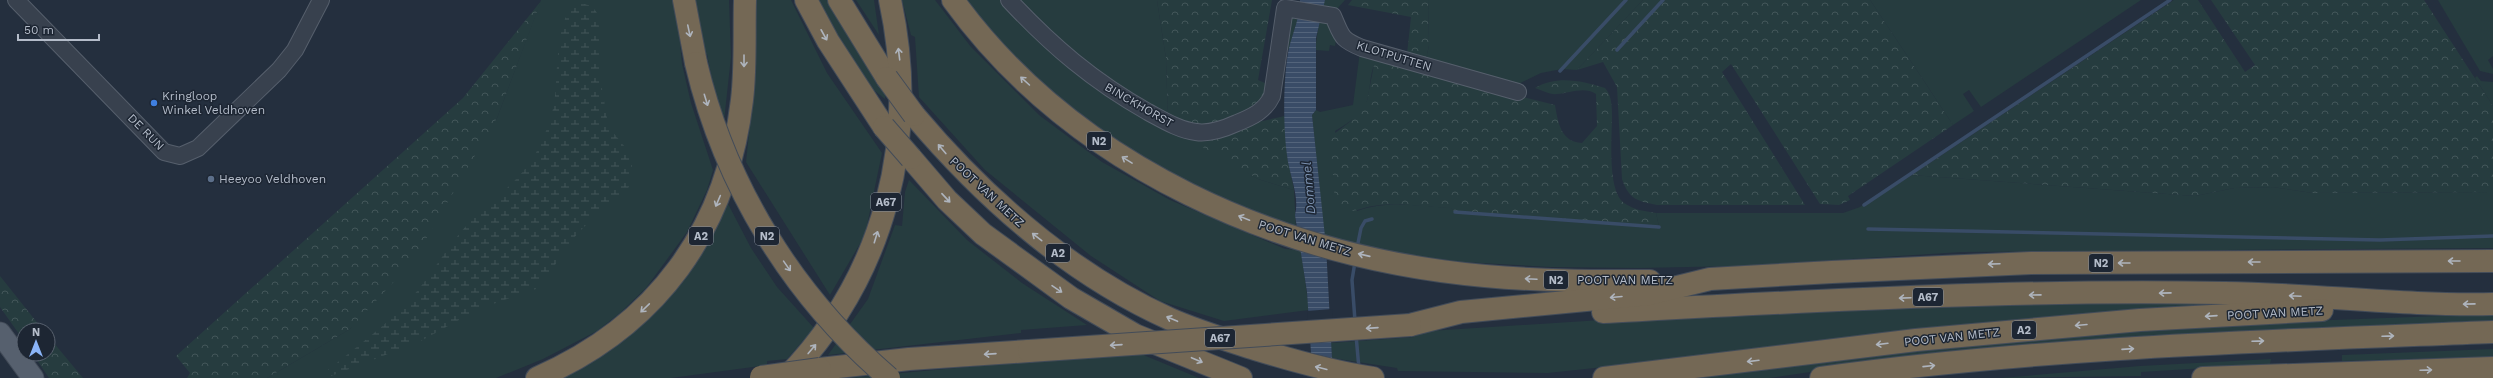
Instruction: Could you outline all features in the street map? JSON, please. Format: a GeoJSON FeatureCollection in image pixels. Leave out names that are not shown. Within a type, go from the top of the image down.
{"type":"FeatureCollection","features":[{"type":"Feature","properties":{"kind":"highway","name":"N2"},"geometry":{"type":"LineString","coordinates":[[684,0],[696,63],[721,145],[756,218],[782,260],[823,313],[858,350],[890,378]]}},
{"type":"Feature","properties":{"kind":"highway"},"geometry":{"type":"LineString","coordinates":[[741,0],[744,22]]}},
{"type":"Feature","properties":{"kind":"highway","name":"A2"},"geometry":{"type":"LineString","coordinates":[[537,378],[592,350],[627,325],[662,290],[699,239],[719,198],[739,122],[744,79],[745,0]]}},
{"type":"Feature","properties":{"kind":"highway","name":"A2"},"geometry":{"type":"LineString","coordinates":[[806,0],[835,52],[884,127],[947,200],[983,234],[1070,298],[1135,334],[1237,377]]}},
{"type":"Feature","properties":{"kind":"highway","name":"POOT VAN METZ"},"geometry":{"type":"LineString","coordinates":[[839,0],[887,78],[914,115],[954,163],[1048,246],[1101,282],[1154,311],[1235,342],[1293,361],[1373,378]]}},
{"type":"Feature","properties":{"kind":"highway","name":"A67"},"geometry":{"type":"LineString","coordinates":[[786,378],[813,348],[842,308],[873,247],[893,176],[902,109],[902,77],[890,0]]}},
{"type":"Feature","properties":{"kind":"highway","name":"POOT VAN METZ"},"geometry":{"type":"LineString","coordinates":[[953,0],[1013,70],[1052,106],[1104,144],[1147,173],[1176,188],[1280,232],[1402,264],[1485,276],[1632,281],[1710,279]]}},
{"type":"Feature","properties":{"kind":"highway","name":"N2"},"geometry":{"type":"LineString","coordinates":[[1410,325],[1461,312],[1649,294],[1710,279],[2031,263],[2493,261]]}},
{"type":"Feature","properties":{"kind":"highway","name":"A67"},"geometry":{"type":"LineString","coordinates":[[758,378],[909,359],[1410,325],[1832,300],[2056,294],[2226,292],[2446,305]]}},
{"type":"Feature","properties":{"kind":"highway","name":"A2"},"geometry":{"type":"LineString","coordinates":[[2446,305],[2493,304]]}},
{"type":"Feature","properties":{"kind":"highway","name":"POOT VAN METZ"},"geometry":{"type":"LineString","coordinates":[[1604,378],[1916,340],[2067,326],[2227,315],[2446,305]]}},
{"type":"Feature","properties":{"kind":"highway","name":"A2"},"geometry":{"type":"LineString","coordinates":[[1821,378],[1993,360],[2219,343],[2493,332]]}},
{"type":"Feature","properties":{"kind":"highway"},"geometry":{"type":"LineString","coordinates":[[2203,378],[2493,368]]}},
{"type":"Feature","properties":{"kind":"highway"},"geometry":{"type":"LineString","coordinates":[[2331,373],[2362,378]]}},
{"type":"Feature","properties":{"kind":"main road"},"geometry":{"type":"LineString","coordinates":[[0,333],[31,378]]}},
{"type":"Feature","properties":{"kind":"main road"},"geometry":{"type":"LineString","coordinates":[[0,350],[31,378]]}},
{"type":"Feature","properties":{"kind":"street","name":"DE RUN"},"geometry":{"type":"LineString","coordinates":[[16,0],[164,152],[180,156],[198,148],[278,70],[294,50],[321,0]]}},
{"type":"Feature","properties":{"kind":"street","name":"BINCKHORST"},"geometry":{"type":"LineString","coordinates":[[1009,0],[1044,38],[1091,76],[1170,124],[1197,133],[1228,127],[1253,116],[1268,104],[1272,96],[1289,9]]}},
{"type":"Feature","properties":{"kind":"street","name":"KLOTPUTTEN"},"geometry":{"type":"LineString","coordinates":[[1289,9],[1333,16],[1340,36],[1345,41],[1518,92]]}},
{"type":"Feature","properties":{"kind":"green space"},"geometry":{"type":"Polygon","coordinates":[[[541,0],[676,0],[682,64],[691,103],[713,170],[707,190],[687,232],[646,288],[620,313],[597,331],[543,359],[496,378],[267,378],[350,329],[497,118],[541,0]]]}},
{"type":"Feature","properties":{"kind":"green space"},"geometry":{"type":"Polygon","coordinates":[[[689,0],[729,0],[731,57],[724,121],[715,95],[707,54],[704,54],[689,0]]]}},
{"type":"Feature","properties":{"kind":"green space"},"geometry":{"type":"Polygon","coordinates":[[[752,0],[791,0],[827,73],[882,153],[865,235],[830,295],[746,162],[754,86],[752,0]]]}},
{"type":"Feature","properties":{"kind":"green space"},"geometry":{"type":"Polygon","coordinates":[[[813,0],[831,0],[885,92],[885,99],[857,77],[813,0]]]}},
{"type":"Feature","properties":{"kind":"green space"},"geometry":{"type":"Polygon","coordinates":[[[856,0],[874,0],[879,35],[856,0]]]}},
{"type":"Feature","properties":{"kind":"green space"},"geometry":{"type":"Polygon","coordinates":[[[902,0],[935,0],[971,47],[1039,115],[1102,162],[1170,200],[1285,249],[1301,250],[1309,310],[1224,321],[1160,301],[1091,256],[985,170],[919,97],[915,37],[911,35],[902,0]]]}},
{"type":"Feature","properties":{"kind":"green space"},"geometry":{"type":"Polygon","coordinates":[[[965,0],[1003,0],[1041,42],[1258,179],[1294,190],[1296,228],[1177,179],[1059,102],[999,45],[965,0]]]}},
{"type":"Feature","properties":{"kind":"green space"},"geometry":{"type":"Polygon","coordinates":[[[1015,0],[1157,0],[1166,58],[1168,120],[1093,73],[1015,0]]]}},
{"type":"Feature","properties":{"kind":"green space"},"geometry":{"type":"Polygon","coordinates":[[[1157,0],[1272,0],[1258,80],[1267,84],[1264,102],[1211,128],[1168,120],[1166,58],[1157,0]]]}},
{"type":"Feature","properties":{"kind":"green space"},"geometry":{"type":"Polygon","coordinates":[[[1325,0],[1345,0],[1337,9],[1322,8],[1325,0]]]}},
{"type":"Feature","properties":{"kind":"green space"},"geometry":{"type":"Polygon","coordinates":[[[1352,0],[1428,0],[1429,45],[1426,59],[1407,54],[1411,17],[1348,5],[1352,0]]]}},
{"type":"Feature","properties":{"kind":"green space"},"geometry":{"type":"Polygon","coordinates":[[[1428,0],[1643,0],[1577,70],[1562,69],[1541,73],[1516,85],[1426,59],[1429,45],[1428,0]]]}},
{"type":"Feature","properties":{"kind":"green space"},"geometry":{"type":"Polygon","coordinates":[[[1643,0],[1870,0],[1953,125],[1848,196],[1850,200],[1839,205],[1820,204],[1731,64],[1722,72],[1805,205],[1657,205],[1639,201],[1631,195],[1622,179],[1617,87],[1603,62],[1577,70],[1643,0]]]}},
{"type":"Feature","properties":{"kind":"green space"},"geometry":{"type":"Polygon","coordinates":[[[1870,0],[2141,0],[1981,107],[1969,90],[1963,94],[1974,111],[1953,125],[1870,0]]]}},
{"type":"Feature","properties":{"kind":"green space"},"geometry":{"type":"Polygon","coordinates":[[[2174,0],[2198,0],[2245,72],[2255,65],[2211,0],[2424,0],[2493,106],[2493,192],[2313,193],[2273,187],[2234,188],[2195,196],[1912,175],[2174,0]]]}},
{"type":"Feature","properties":{"kind":"green space"},"geometry":{"type":"Polygon","coordinates":[[[2438,0],[2493,0],[2493,56],[2488,60],[2493,69],[2493,74],[2480,71],[2438,0]]]}},
{"type":"Feature","properties":{"kind":"green space"},"geometry":{"type":"Polygon","coordinates":[[[541,1],[497,118],[413,261],[350,329],[267,378],[187,378],[190,373],[176,356],[463,98],[541,1]]]}},
{"type":"Feature","properties":{"kind":"green space"},"geometry":{"type":"Polygon","coordinates":[[[580,3],[592,6],[597,13],[600,34],[601,83],[607,118],[612,131],[629,152],[632,165],[630,185],[622,198],[594,217],[578,233],[561,254],[549,276],[536,289],[479,309],[419,342],[326,378],[318,378],[370,336],[407,302],[418,290],[448,248],[468,224],[506,190],[524,171],[538,149],[553,110],[561,32],[565,18],[571,8],[580,3]]]}},
{"type":"Feature","properties":{"kind":"green space"},"geometry":{"type":"Polygon","coordinates":[[[1299,14],[1289,49],[1281,48],[1287,16],[1299,14]]]}},
{"type":"Feature","properties":{"kind":"green space"},"geometry":{"type":"Polygon","coordinates":[[[1320,16],[1326,17],[1336,40],[1335,46],[1330,45],[1329,51],[1315,50],[1320,16]]]}},
{"type":"Feature","properties":{"kind":"green space"},"geometry":{"type":"Polygon","coordinates":[[[1360,51],[1380,56],[1376,61],[1372,72],[1369,95],[1362,111],[1335,131],[1357,211],[1380,206],[1415,205],[1451,208],[1455,212],[1659,227],[1656,213],[1843,213],[1860,207],[1912,175],[2195,196],[2234,188],[2273,187],[2313,193],[2493,192],[2493,248],[1962,252],[1738,266],[1639,268],[1550,267],[1463,262],[1402,254],[1324,236],[1312,115],[1316,110],[1320,112],[1353,105],[1360,51]]]}},
{"type":"Feature","properties":{"kind":"green space"},"geometry":{"type":"Polygon","coordinates":[[[1375,60],[1555,105],[1559,125],[1565,135],[1575,142],[1582,143],[1597,126],[1596,94],[1587,90],[1582,90],[1555,94],[1535,88],[1552,82],[1570,80],[1605,88],[1609,94],[1612,106],[1611,150],[1615,187],[1619,197],[1624,203],[1639,210],[1656,213],[1659,227],[1455,212],[1451,208],[1412,205],[1392,204],[1373,206],[1351,211],[1338,208],[1335,202],[1330,137],[1351,121],[1367,101],[1375,60]]]}},
{"type":"Feature","properties":{"kind":"green space"},"geometry":{"type":"Polygon","coordinates":[[[2477,76],[2481,81],[2493,82],[2493,106],[2475,78],[2477,76]]]}},
{"type":"Feature","properties":{"kind":"green space"},"geometry":{"type":"Polygon","coordinates":[[[1285,116],[1287,155],[1294,190],[1258,179],[1199,145],[1196,139],[1231,133],[1258,122],[1285,116]]]}},
{"type":"Feature","properties":{"kind":"green space"},"geometry":{"type":"Polygon","coordinates":[[[909,180],[967,240],[1022,283],[1087,325],[1021,330],[1021,333],[828,355],[868,299],[895,225],[902,226],[905,192],[909,180]]]}},
{"type":"Feature","properties":{"kind":"green space"},"geometry":{"type":"Polygon","coordinates":[[[726,200],[751,248],[777,287],[814,328],[787,359],[767,361],[767,365],[671,378],[559,378],[582,366],[726,200]]]}},
{"type":"Feature","properties":{"kind":"green space"},"geometry":{"type":"Polygon","coordinates":[[[0,276],[37,322],[16,322],[16,330],[0,307],[0,276]]]}},
{"type":"Feature","properties":{"kind":"green space"},"geometry":{"type":"Polygon","coordinates":[[[2064,302],[2250,304],[1734,353],[1548,373],[1398,371],[1397,368],[1332,358],[1331,343],[1414,337],[1414,332],[1617,319],[2064,302]]]}},
{"type":"Feature","properties":{"kind":"green space"},"geometry":{"type":"Polygon","coordinates":[[[2493,314],[2493,321],[1831,369],[1769,378],[1691,378],[1987,343],[2227,324],[2493,314]]]}},
{"type":"Feature","properties":{"kind":"green space"},"geometry":{"type":"Polygon","coordinates":[[[56,346],[83,378],[49,378],[38,362],[56,362],[56,346]]]}},
{"type":"Feature","properties":{"kind":"green space"},"geometry":{"type":"Polygon","coordinates":[[[2493,349],[2493,363],[2472,364],[2472,357],[2342,361],[2342,355],[2493,349]]]}},
{"type":"Feature","properties":{"kind":"green space"},"geometry":{"type":"Polygon","coordinates":[[[1141,354],[1199,378],[848,378],[1021,362],[1141,354]]]}},
{"type":"Feature","properties":{"kind":"green space"},"geometry":{"type":"Polygon","coordinates":[[[2271,359],[2270,364],[2141,372],[2141,376],[2001,378],[2140,366],[2271,359]]]}},
{"type":"Feature","properties":{"kind":"water","name":"Dommel"},"geometry":{"type":"Polygon","coordinates":[[[1300,0],[1325,0],[1316,38],[1316,110],[1312,115],[1326,246],[1332,358],[1311,353],[1307,292],[1295,215],[1296,200],[1294,185],[1288,163],[1286,143],[1284,101],[1287,59],[1298,18],[1300,0]]]}},
{"type":"Feature","properties":{"kind":"pier"},"geometry":{"type":"Polygon","coordinates":[[[1332,309],[1333,340],[1308,342],[1307,311],[1332,309]]]}},
{"type":"Feature","properties":{"kind":"waterway"},"geometry":{"type":"LineString","coordinates":[[1560,71],[1626,0]]}},
{"type":"Feature","properties":{"kind":"waterway"},"geometry":{"type":"LineString","coordinates":[[1617,50],[1663,0]]}},
{"type":"Feature","properties":{"kind":"waterway"},"geometry":{"type":"LineString","coordinates":[[1864,205],[2170,0]]}},
{"type":"Feature","properties":{"kind":"waterway"},"geometry":{"type":"LineString","coordinates":[[1455,212],[1659,227]]}},
{"type":"Feature","properties":{"kind":"waterway"},"geometry":{"type":"LineString","coordinates":[[1357,248],[1361,228],[1365,221],[1372,219]]}},
{"type":"Feature","properties":{"kind":"waterway"},"geometry":{"type":"LineString","coordinates":[[1868,229],[2380,240],[2493,236]]}},
{"type":"Feature","properties":{"kind":"waterway"},"geometry":{"type":"LineString","coordinates":[[1355,262],[1352,280],[1355,321]]}},
{"type":"Feature","properties":{"kind":"waterway"},"geometry":{"type":"LineString","coordinates":[[1356,335],[1359,369]]}},
{"type":"Feature","properties":{"kind":"place","name":"Kringloop Winkel Veldhoven"},"geometry":{"type":"Point","coordinates":[154,103]}},
{"type":"Feature","properties":{"kind":"place","name":"Heeyoo Veldhoven"},"geometry":{"type":"Point","coordinates":[211,179]}}]}
